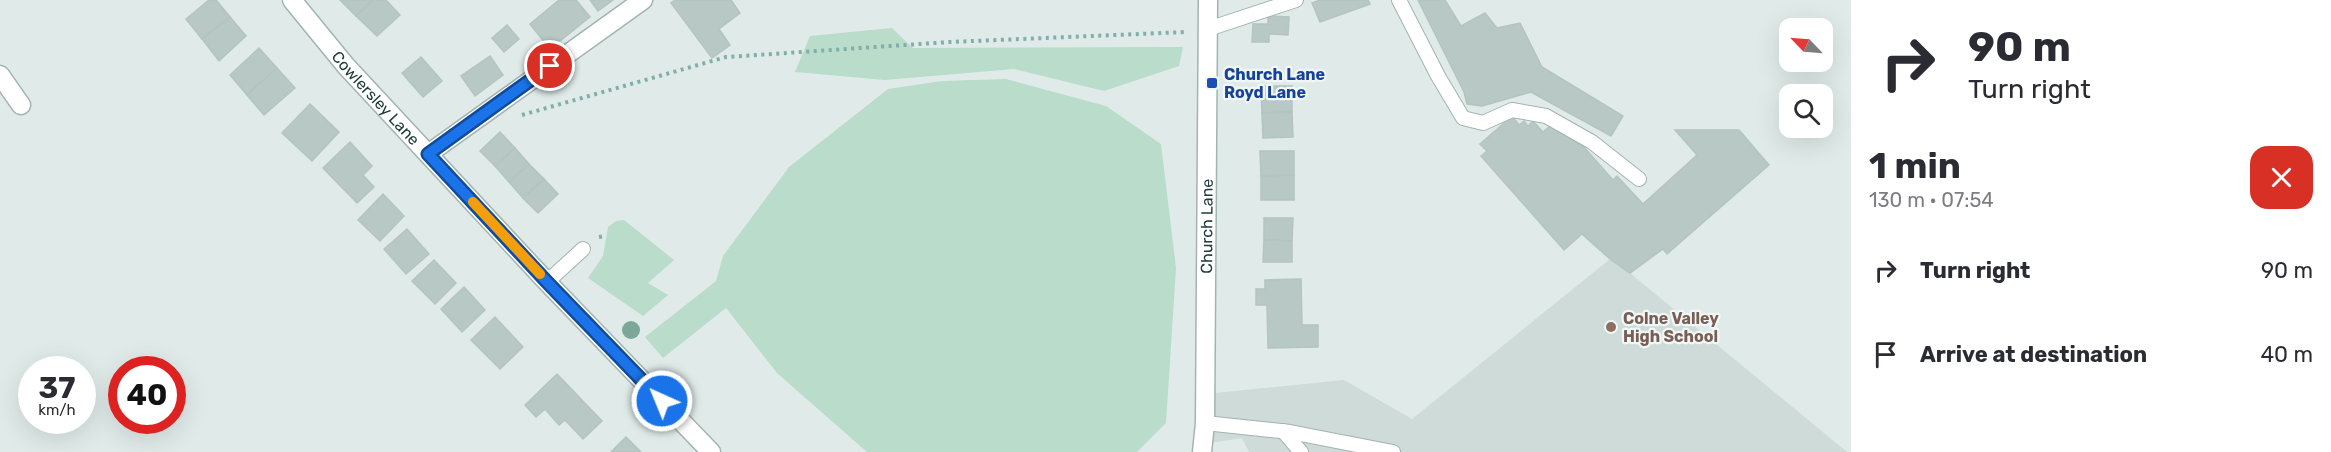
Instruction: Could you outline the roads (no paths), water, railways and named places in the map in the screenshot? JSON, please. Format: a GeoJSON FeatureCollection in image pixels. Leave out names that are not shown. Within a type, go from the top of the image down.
{"type":"FeatureCollection","features":[{"type":"Feature","properties":{"kind":"street","name":"Cowlersley Lane"},"geometry":{"type":"LineString","coordinates":[[292,0],[346,66],[547,282],[711,452]]}},
{"type":"Feature","properties":{"kind":"street"},"geometry":{"type":"LineString","coordinates":[[428,154],[643,0]]}},
{"type":"Feature","properties":{"kind":"street","name":"Church Lane"},"geometry":{"type":"LineString","coordinates":[[1202,452],[1205,423],[1208,0]]}},
{"type":"Feature","properties":{"kind":"street"},"geometry":{"type":"LineString","coordinates":[[0,75],[21,105]]}},
{"type":"Feature","properties":{"kind":"lane"},"geometry":{"type":"LineString","coordinates":[[1208,29],[1296,0]]}},
{"type":"Feature","properties":{"kind":"lane"},"geometry":{"type":"LineString","coordinates":[[1399,0],[1463,118],[1483,123],[1512,110],[1546,116],[1592,142],[1638,179]]}},
{"type":"Feature","properties":{"kind":"lane"},"geometry":{"type":"LineString","coordinates":[[547,282],[583,249]]}},
{"type":"Feature","properties":{"kind":"lane"},"geometry":{"type":"LineString","coordinates":[[1205,423],[1283,431],[1393,452]]}},
{"type":"Feature","properties":{"kind":"lane"},"geometry":{"type":"LineString","coordinates":[[1283,431],[1301,452]]}},
{"type":"Feature","properties":{"kind":"place","name":"Church Lane Royd Lane"},"geometry":{"type":"Point","coordinates":[1212,83]}},
{"type":"Feature","properties":{"kind":"place","name":"Colne Valley High School"},"geometry":{"type":"Point","coordinates":[1611,327]}}]}
